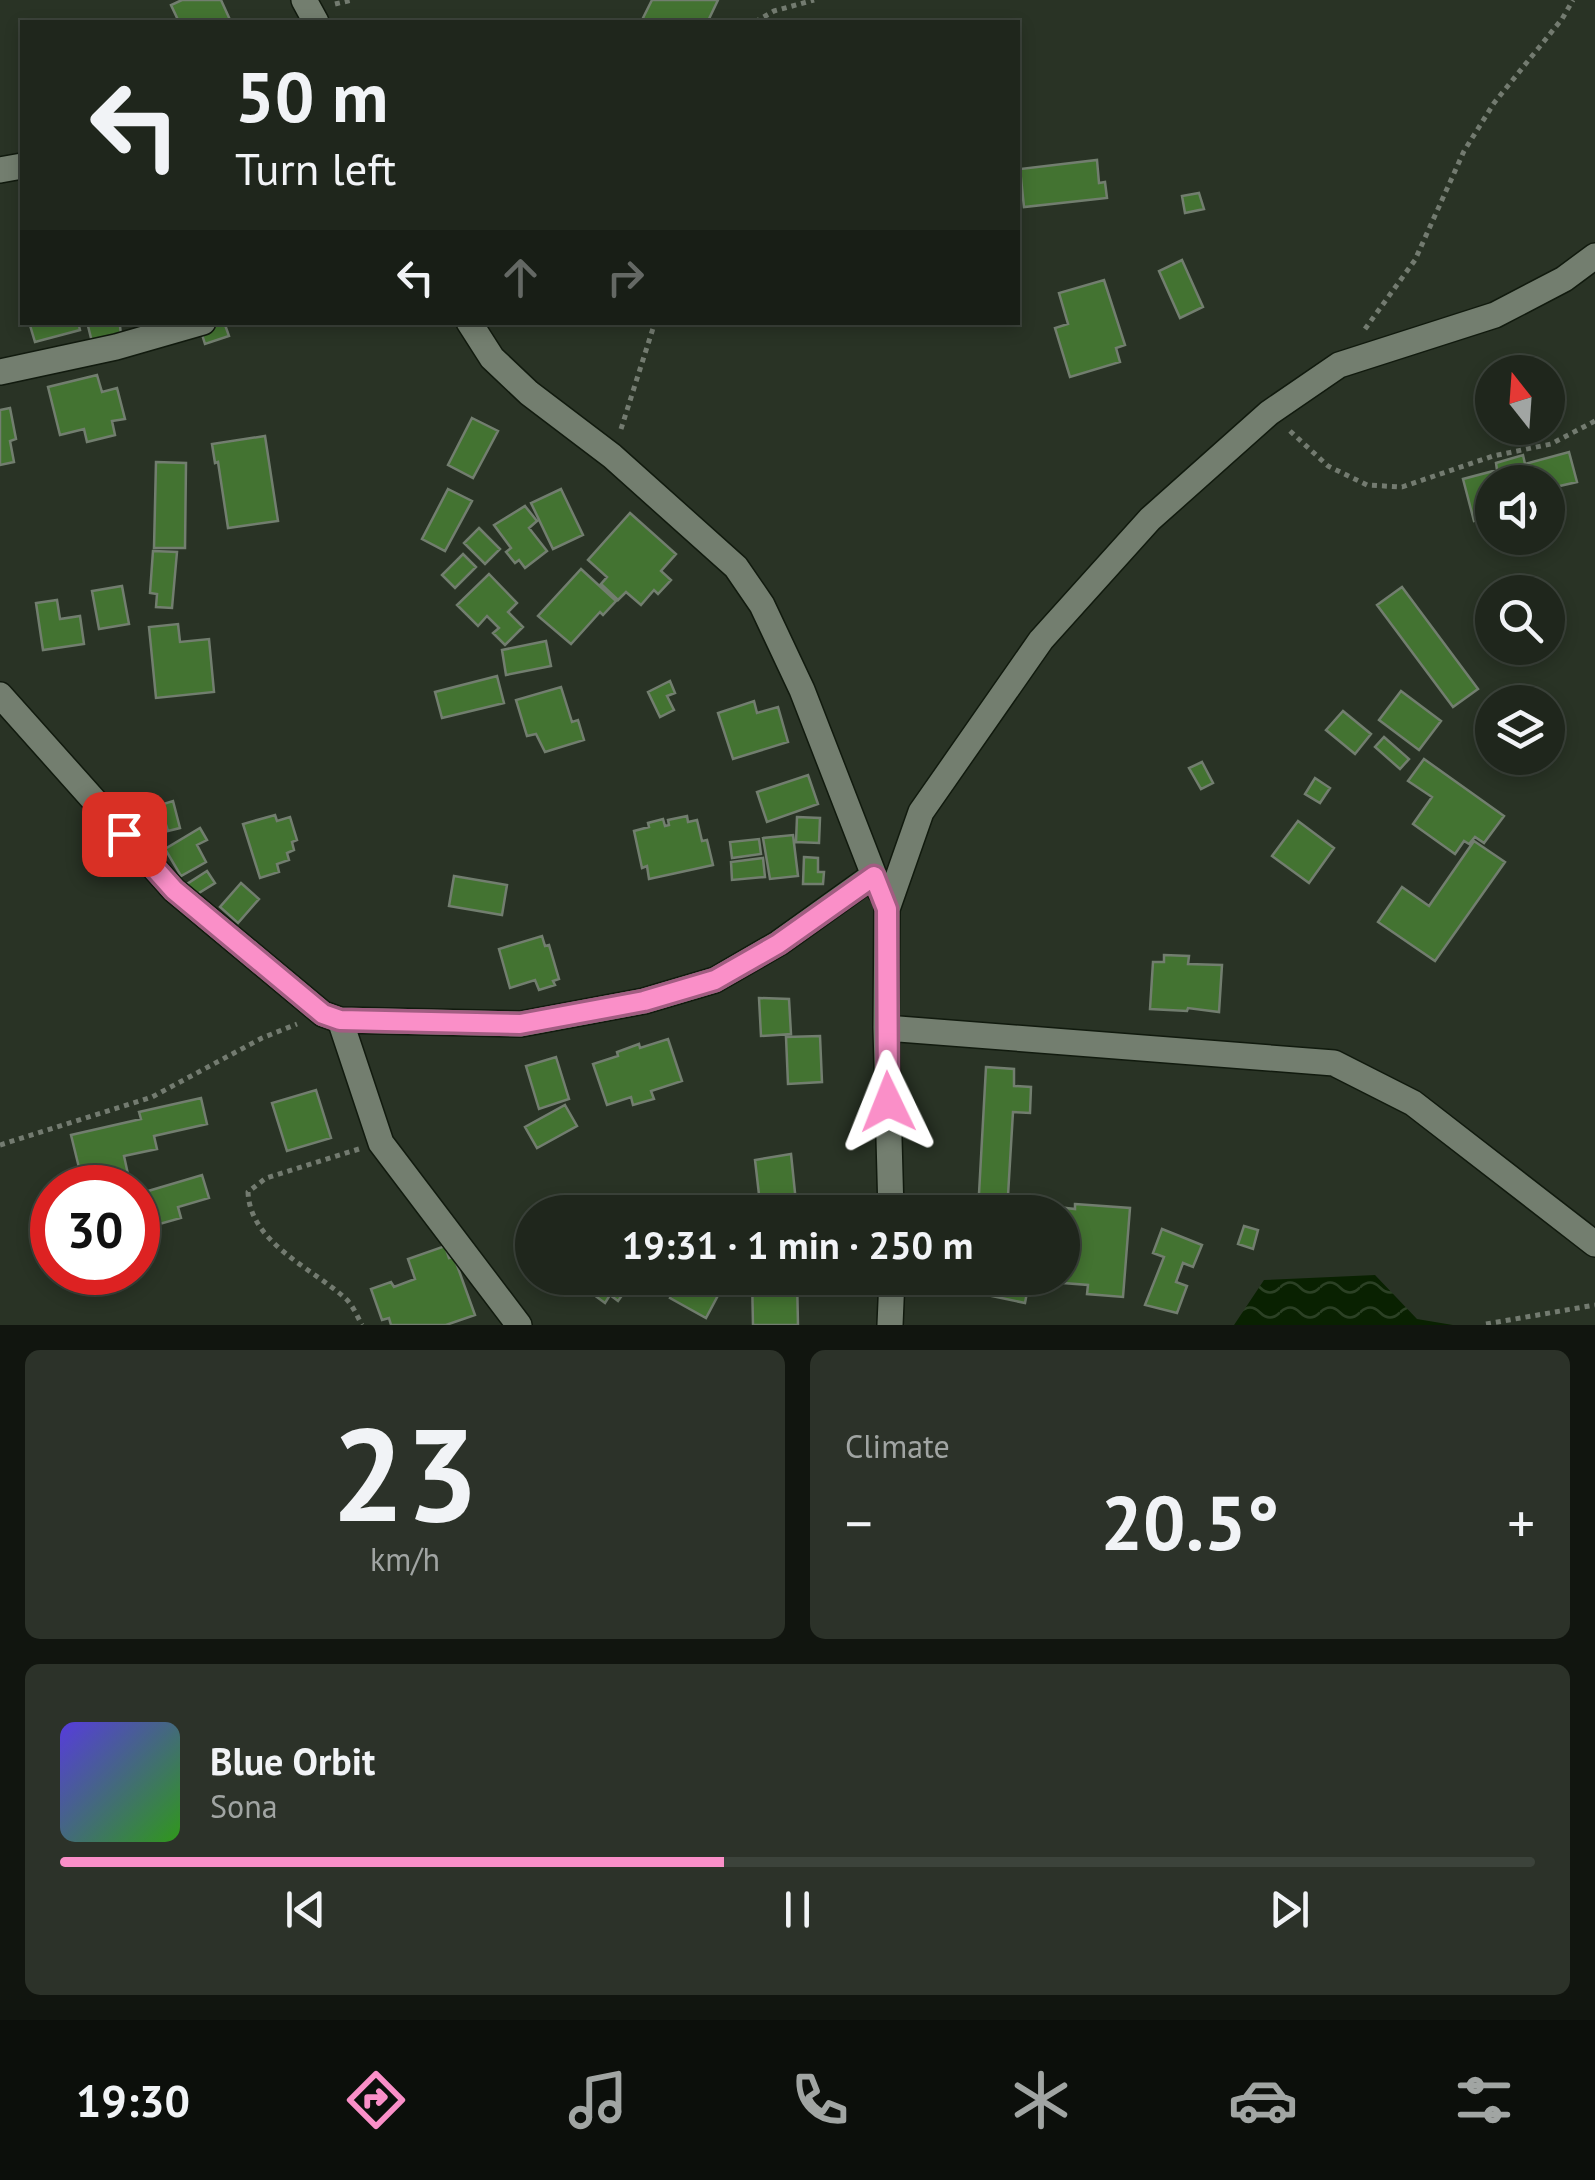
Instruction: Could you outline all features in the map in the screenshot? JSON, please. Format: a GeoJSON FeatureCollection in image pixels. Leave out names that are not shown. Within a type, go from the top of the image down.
{"type":"FeatureCollection","features":[{"type":"Feature","properties":{"kind":"street"},"geometry":{"type":"LineString","coordinates":[[891,1195],[887,909],[921,812],[1042,640],[1150,519],[1270,412],[1338,365],[1496,315],[1564,279],[1595,256]]}},
{"type":"Feature","properties":{"kind":"street"},"geometry":{"type":"LineString","coordinates":[[0,372],[116,348],[192,325]]}},
{"type":"Feature","properties":{"kind":"street"},"geometry":{"type":"LineString","coordinates":[[470,325],[492,358],[529,393],[612,456],[736,567],[762,606],[802,690],[887,909]]}},
{"type":"Feature","properties":{"kind":"street"},"geometry":{"type":"LineString","coordinates":[[0,694],[174,890],[332,1017],[381,1143],[519,1325]]}},
{"type":"Feature","properties":{"kind":"street"},"geometry":{"type":"LineString","coordinates":[[332,1017],[520,1024],[644,1001],[715,980],[778,944],[874,876]]}},
{"type":"Feature","properties":{"kind":"street"},"geometry":{"type":"LineString","coordinates":[[886,1028],[1334,1063],[1413,1103],[1595,1244]]}},
{"type":"Feature","properties":{"kind":"street"},"geometry":{"type":"LineString","coordinates":[[890,1325],[891,1295]]}},
{"type":"Feature","properties":{"kind":"path"},"geometry":{"type":"LineString","coordinates":[[758,20],[774,11],[814,0]]}},
{"type":"Feature","properties":{"kind":"path"},"geometry":{"type":"LineString","coordinates":[[1338,365],[1415,260],[1464,151],[1494,103],[1573,0]]}},
{"type":"Feature","properties":{"kind":"path"},"geometry":{"type":"LineString","coordinates":[[612,456],[654,325]]}},
{"type":"Feature","properties":{"kind":"path"},"geometry":{"type":"LineString","coordinates":[[1270,412],[1328,466],[1367,485],[1402,487],[1492,456],[1551,444],[1595,421]]}},
{"type":"Feature","properties":{"kind":"path"},"geometry":{"type":"LineString","coordinates":[[0,1145],[152,1098],[262,1038],[332,1017]]}},
{"type":"Feature","properties":{"kind":"path"},"geometry":{"type":"LineString","coordinates":[[362,1325],[348,1300],[289,1258],[248,1213],[248,1192],[266,1178],[381,1143]]}},
{"type":"Feature","properties":{"kind":"path"},"geometry":{"type":"LineString","coordinates":[[1486,1324],[1595,1306]]}},
{"type":"Feature","properties":{"kind":"water"},"geometry":{"type":"Polygon","coordinates":[[[1375,1275],[1417,1319],[1453,1325],[1234,1325],[1264,1280],[1375,1275]]]}},
{"type":"Feature","properties":{"kind":"building"},"geometry":{"type":"Polygon","coordinates":[[[182,0],[221,0],[230,20],[178,20],[171,5],[182,0]]]}},
{"type":"Feature","properties":{"kind":"building"},"geometry":{"type":"Polygon","coordinates":[[[652,0],[718,0],[708,20],[642,20],[652,0]]]}},
{"type":"Feature","properties":{"kind":"building"},"geometry":{"type":"Polygon","coordinates":[[[1097,160],[1099,183],[1105,182],[1107,198],[1024,207],[1020,169],[1097,160]]]}},
{"type":"Feature","properties":{"kind":"building"},"geometry":{"type":"Polygon","coordinates":[[[1199,193],[1204,209],[1185,213],[1182,196],[1199,193]]]}},
{"type":"Feature","properties":{"kind":"building"},"geometry":{"type":"Polygon","coordinates":[[[1182,260],[1203,307],[1180,318],[1159,271],[1182,260]]]}},
{"type":"Feature","properties":{"kind":"building"},"geometry":{"type":"Polygon","coordinates":[[[1104,280],[1125,345],[1116,348],[1120,362],[1070,377],[1055,328],[1068,324],[1059,293],[1104,280]]]}},
{"type":"Feature","properties":{"kind":"building"},"geometry":{"type":"Polygon","coordinates":[[[30,325],[79,325],[80,330],[35,342],[30,325]]]}},
{"type":"Feature","properties":{"kind":"building"},"geometry":{"type":"Polygon","coordinates":[[[88,325],[121,325],[121,335],[93,346],[88,325]]]}},
{"type":"Feature","properties":{"kind":"building"},"geometry":{"type":"Polygon","coordinates":[[[225,325],[229,336],[205,344],[200,328],[225,325]]]}},
{"type":"Feature","properties":{"kind":"building"},"geometry":{"type":"Polygon","coordinates":[[[97,375],[102,392],[117,388],[125,419],[112,421],[115,435],[87,442],[84,429],[60,435],[48,387],[97,375]]]}},
{"type":"Feature","properties":{"kind":"building"},"geometry":{"type":"Polygon","coordinates":[[[10,408],[16,439],[10,441],[14,462],[0,465],[0,410],[10,408]]]}},
{"type":"Feature","properties":{"kind":"building"},"geometry":{"type":"Polygon","coordinates":[[[472,418],[498,431],[473,478],[448,465],[472,418]]]}},
{"type":"Feature","properties":{"kind":"building"},"geometry":{"type":"Polygon","coordinates":[[[265,436],[278,521],[228,528],[212,444],[265,436]]]}},
{"type":"Feature","properties":{"kind":"building"},"geometry":{"type":"Polygon","coordinates":[[[1569,452],[1577,482],[1565,485],[1565,465],[1496,465],[1496,463],[1523,455],[1525,464],[1569,452]]]}},
{"type":"Feature","properties":{"kind":"building"},"geometry":{"type":"Polygon","coordinates":[[[156,462],[186,463],[185,548],[154,548],[156,462]]]}},
{"type":"Feature","properties":{"kind":"building"},"geometry":{"type":"Polygon","coordinates":[[[1475,476],[1474,521],[1463,479],[1475,476]]]}},
{"type":"Feature","properties":{"kind":"building"},"geometry":{"type":"Polygon","coordinates":[[[448,489],[472,501],[445,551],[422,539],[448,489]]]}},
{"type":"Feature","properties":{"kind":"building"},"geometry":{"type":"Polygon","coordinates":[[[561,489],[583,535],[553,549],[531,503],[561,489]]]}},
{"type":"Feature","properties":{"kind":"building"},"geometry":{"type":"Polygon","coordinates":[[[525,506],[537,521],[529,528],[547,551],[525,568],[506,552],[511,548],[494,525],[525,506]]]}},
{"type":"Feature","properties":{"kind":"building"},"geometry":{"type":"Polygon","coordinates":[[[630,513],[676,554],[661,571],[671,580],[658,594],[654,590],[641,605],[626,592],[618,600],[601,584],[607,577],[588,560],[630,513]]]}},
{"type":"Feature","properties":{"kind":"building"},"geometry":{"type":"Polygon","coordinates":[[[479,528],[500,549],[485,564],[464,543],[479,528]]]}},
{"type":"Feature","properties":{"kind":"building"},"geometry":{"type":"Polygon","coordinates":[[[153,551],[177,552],[172,608],[156,607],[157,594],[150,593],[153,551]]]}},
{"type":"Feature","properties":{"kind":"building"},"geometry":{"type":"Polygon","coordinates":[[[463,554],[476,567],[455,588],[442,575],[463,554]]]}},
{"type":"Feature","properties":{"kind":"building"},"geometry":{"type":"Polygon","coordinates":[[[581,569],[616,601],[603,615],[600,612],[571,644],[538,616],[581,569]]]}},
{"type":"Feature","properties":{"kind":"building"},"geometry":{"type":"Polygon","coordinates":[[[489,574],[517,603],[508,612],[523,627],[505,645],[493,633],[499,628],[487,616],[478,626],[457,605],[489,574]]]}},
{"type":"Feature","properties":{"kind":"building"},"geometry":{"type":"Polygon","coordinates":[[[122,586],[129,624],[99,629],[92,591],[122,586]]]}},
{"type":"Feature","properties":{"kind":"building"},"geometry":{"type":"Polygon","coordinates":[[[1402,587],[1475,685],[1475,691],[1453,707],[1377,605],[1402,587]]]}},
{"type":"Feature","properties":{"kind":"building"},"geometry":{"type":"Polygon","coordinates":[[[57,600],[60,619],[80,616],[84,644],[43,650],[36,603],[57,600]]]}},
{"type":"Feature","properties":{"kind":"building"},"geometry":{"type":"Polygon","coordinates":[[[178,624],[180,642],[209,639],[214,692],[156,698],[149,627],[178,624]]]}},
{"type":"Feature","properties":{"kind":"building"},"geometry":{"type":"Polygon","coordinates":[[[546,641],[551,666],[506,675],[502,650],[546,641]]]}},
{"type":"Feature","properties":{"kind":"building"},"geometry":{"type":"Polygon","coordinates":[[[497,676],[504,703],[442,718],[435,692],[497,676]]]}},
{"type":"Feature","properties":{"kind":"building"},"geometry":{"type":"Polygon","coordinates":[[[670,681],[675,693],[667,696],[674,710],[660,717],[648,692],[670,681]]]}},
{"type":"Feature","properties":{"kind":"building"},"geometry":{"type":"Polygon","coordinates":[[[561,687],[572,722],[578,720],[584,740],[545,752],[536,734],[527,736],[516,700],[561,687]]]}},
{"type":"Feature","properties":{"kind":"building"},"geometry":{"type":"Polygon","coordinates":[[[1401,691],[1441,721],[1419,750],[1379,720],[1401,691]]]}},
{"type":"Feature","properties":{"kind":"building"},"geometry":{"type":"Polygon","coordinates":[[[754,701],[757,713],[778,707],[788,742],[733,759],[718,713],[754,701]]]}},
{"type":"Feature","properties":{"kind":"building"},"geometry":{"type":"Polygon","coordinates":[[[1343,711],[1371,734],[1355,754],[1326,730],[1343,711]]]}},
{"type":"Feature","properties":{"kind":"building"},"geometry":{"type":"Polygon","coordinates":[[[1384,737],[1409,759],[1400,769],[1375,747],[1384,737]]]}},
{"type":"Feature","properties":{"kind":"building"},"geometry":{"type":"Polygon","coordinates":[[[1424,759],[1504,816],[1484,843],[1475,837],[1469,844],[1464,841],[1455,854],[1413,824],[1432,797],[1408,781],[1424,759]]]}},
{"type":"Feature","properties":{"kind":"building"},"geometry":{"type":"Polygon","coordinates":[[[1202,762],[1213,783],[1201,789],[1189,768],[1202,762]]]}},
{"type":"Feature","properties":{"kind":"building"},"geometry":{"type":"Polygon","coordinates":[[[808,775],[818,804],[767,822],[757,792],[808,775]]]}},
{"type":"Feature","properties":{"kind":"building"},"geometry":{"type":"Polygon","coordinates":[[[1315,778],[1330,788],[1320,803],[1305,794],[1315,778]]]}},
{"type":"Feature","properties":{"kind":"building"},"geometry":{"type":"Polygon","coordinates":[[[153,799],[162,830],[142,835],[134,804],[153,799]]]}},
{"type":"Feature","properties":{"kind":"building"},"geometry":{"type":"Polygon","coordinates":[[[173,801],[180,828],[168,831],[160,805],[173,801]]]}},
{"type":"Feature","properties":{"kind":"building"},"geometry":{"type":"Polygon","coordinates":[[[275,815],[277,821],[290,817],[297,840],[292,842],[294,850],[287,853],[289,860],[277,864],[279,872],[260,878],[243,824],[275,815]]]}},
{"type":"Feature","properties":{"kind":"building"},"geometry":{"type":"Polygon","coordinates":[[[687,816],[688,822],[697,820],[713,865],[649,879],[647,866],[642,868],[634,831],[649,827],[648,823],[663,819],[665,826],[669,825],[668,820],[687,816]]]}},
{"type":"Feature","properties":{"kind":"building"},"geometry":{"type":"Polygon","coordinates":[[[797,817],[820,818],[819,843],[796,842],[797,817]]]}},
{"type":"Feature","properties":{"kind":"building"},"geometry":{"type":"Polygon","coordinates":[[[1298,821],[1334,848],[1309,883],[1272,856],[1298,821]]]}},
{"type":"Feature","properties":{"kind":"building"},"geometry":{"type":"Polygon","coordinates":[[[200,828],[207,840],[197,845],[206,862],[181,876],[165,849],[200,828]]]}},
{"type":"Feature","properties":{"kind":"building"},"geometry":{"type":"Polygon","coordinates":[[[793,835],[798,876],[770,879],[763,838],[793,835]]]}},
{"type":"Feature","properties":{"kind":"building"},"geometry":{"type":"Polygon","coordinates":[[[759,839],[761,854],[732,858],[730,842],[759,839]]]}},
{"type":"Feature","properties":{"kind":"building"},"geometry":{"type":"Polygon","coordinates":[[[1474,841],[1505,862],[1435,961],[1378,922],[1402,887],[1429,906],[1474,841]]]}},
{"type":"Feature","properties":{"kind":"building"},"geometry":{"type":"Polygon","coordinates":[[[804,857],[818,858],[818,872],[824,872],[823,884],[803,884],[804,857]]]}},
{"type":"Feature","properties":{"kind":"building"},"geometry":{"type":"Polygon","coordinates":[[[763,858],[765,877],[732,880],[731,862],[763,858]]]}},
{"type":"Feature","properties":{"kind":"building"},"geometry":{"type":"Polygon","coordinates":[[[207,871],[215,883],[194,896],[187,884],[207,871]]]}},
{"type":"Feature","properties":{"kind":"building"},"geometry":{"type":"Polygon","coordinates":[[[454,876],[507,885],[502,915],[449,906],[454,876]]]}},
{"type":"Feature","properties":{"kind":"building"},"geometry":{"type":"Polygon","coordinates":[[[241,883],[259,899],[238,923],[220,907],[241,883]]]}},
{"type":"Feature","properties":{"kind":"building"},"geometry":{"type":"Polygon","coordinates":[[[542,936],[545,946],[549,945],[559,979],[553,981],[555,985],[539,990],[535,980],[510,988],[499,949],[542,936]]]}},
{"type":"Feature","properties":{"kind":"building"},"geometry":{"type":"Polygon","coordinates":[[[1164,955],[1189,956],[1188,964],[1222,965],[1219,1012],[1150,1009],[1153,962],[1164,962],[1164,955]]]}},
{"type":"Feature","properties":{"kind":"building"},"geometry":{"type":"Polygon","coordinates":[[[759,998],[789,999],[791,1034],[761,1036],[759,998]]]}},
{"type":"Feature","properties":{"kind":"building"},"geometry":{"type":"Polygon","coordinates":[[[820,1036],[822,1082],[788,1084],[786,1037],[820,1036]]]}},
{"type":"Feature","properties":{"kind":"building"},"geometry":{"type":"Polygon","coordinates":[[[668,1039],[682,1081],[651,1091],[654,1099],[633,1105],[631,1097],[607,1105],[593,1064],[639,1044],[640,1048],[668,1039]]]}},
{"type":"Feature","properties":{"kind":"building"},"geometry":{"type":"Polygon","coordinates":[[[556,1057],[569,1099],[539,1109],[526,1066],[556,1057]]]}},
{"type":"Feature","properties":{"kind":"building"},"geometry":{"type":"Polygon","coordinates":[[[986,1067],[1014,1069],[1014,1086],[1031,1087],[1030,1113],[1013,1112],[1008,1195],[979,1195],[986,1067]]]}},
{"type":"Feature","properties":{"kind":"building"},"geometry":{"type":"Polygon","coordinates":[[[316,1090],[331,1138],[287,1151],[272,1103],[316,1090]]]}},
{"type":"Feature","properties":{"kind":"building"},"geometry":{"type":"Polygon","coordinates":[[[201,1098],[207,1124],[154,1136],[157,1149],[124,1156],[126,1165],[78,1165],[71,1135],[141,1119],[139,1112],[201,1098]]]}},
{"type":"Feature","properties":{"kind":"building"},"geometry":{"type":"Polygon","coordinates":[[[565,1105],[577,1126],[537,1148],[525,1127],[565,1105]]]}},
{"type":"Feature","properties":{"kind":"building"},"geometry":{"type":"Polygon","coordinates":[[[791,1154],[795,1195],[759,1195],[755,1160],[791,1154]]]}},
{"type":"Feature","properties":{"kind":"building"},"geometry":{"type":"Polygon","coordinates":[[[202,1175],[209,1198],[178,1207],[181,1218],[160,1224],[160,1187],[202,1175]]]}},
{"type":"Feature","properties":{"kind":"building"},"geometry":{"type":"Polygon","coordinates":[[[1080,1204],[1130,1208],[1123,1297],[1087,1294],[1088,1285],[1080,1284],[1080,1204]]]}},
{"type":"Feature","properties":{"kind":"building"},"geometry":{"type":"Polygon","coordinates":[[[1244,1226],[1258,1230],[1253,1249],[1238,1244],[1244,1226]]]}},
{"type":"Feature","properties":{"kind":"building"},"geometry":{"type":"Polygon","coordinates":[[[1162,1229],[1202,1245],[1193,1267],[1183,1263],[1176,1282],[1187,1286],[1177,1313],[1145,1305],[1164,1257],[1153,1253],[1162,1229]]]}},
{"type":"Feature","properties":{"kind":"building"},"geometry":{"type":"Polygon","coordinates":[[[445,1246],[449,1258],[454,1257],[475,1315],[446,1325],[391,1325],[389,1318],[382,1320],[371,1289],[391,1282],[394,1287],[415,1279],[408,1259],[445,1246]]]}},
{"type":"Feature","properties":{"kind":"building"},"geometry":{"type":"Polygon","coordinates":[[[594,1295],[610,1295],[605,1303],[594,1295]]]}},
{"type":"Feature","properties":{"kind":"building"},"geometry":{"type":"Polygon","coordinates":[[[672,1295],[718,1295],[706,1318],[670,1298],[672,1295]]]}},
{"type":"Feature","properties":{"kind":"building"},"geometry":{"type":"Polygon","coordinates":[[[752,1295],[797,1295],[798,1325],[753,1325],[752,1295]]]}},
{"type":"Feature","properties":{"kind":"building"},"geometry":{"type":"Polygon","coordinates":[[[987,1295],[1027,1295],[1025,1303],[987,1295]]]}},
{"type":"Feature","properties":{"kind":"route"},"geometry":{"type":"LineString","coordinates":[[124,834],[174,890],[323,1014],[340,1020],[520,1024],[644,1001],[715,980],[778,944],[874,876],[887,909],[888,1102]]}}]}
